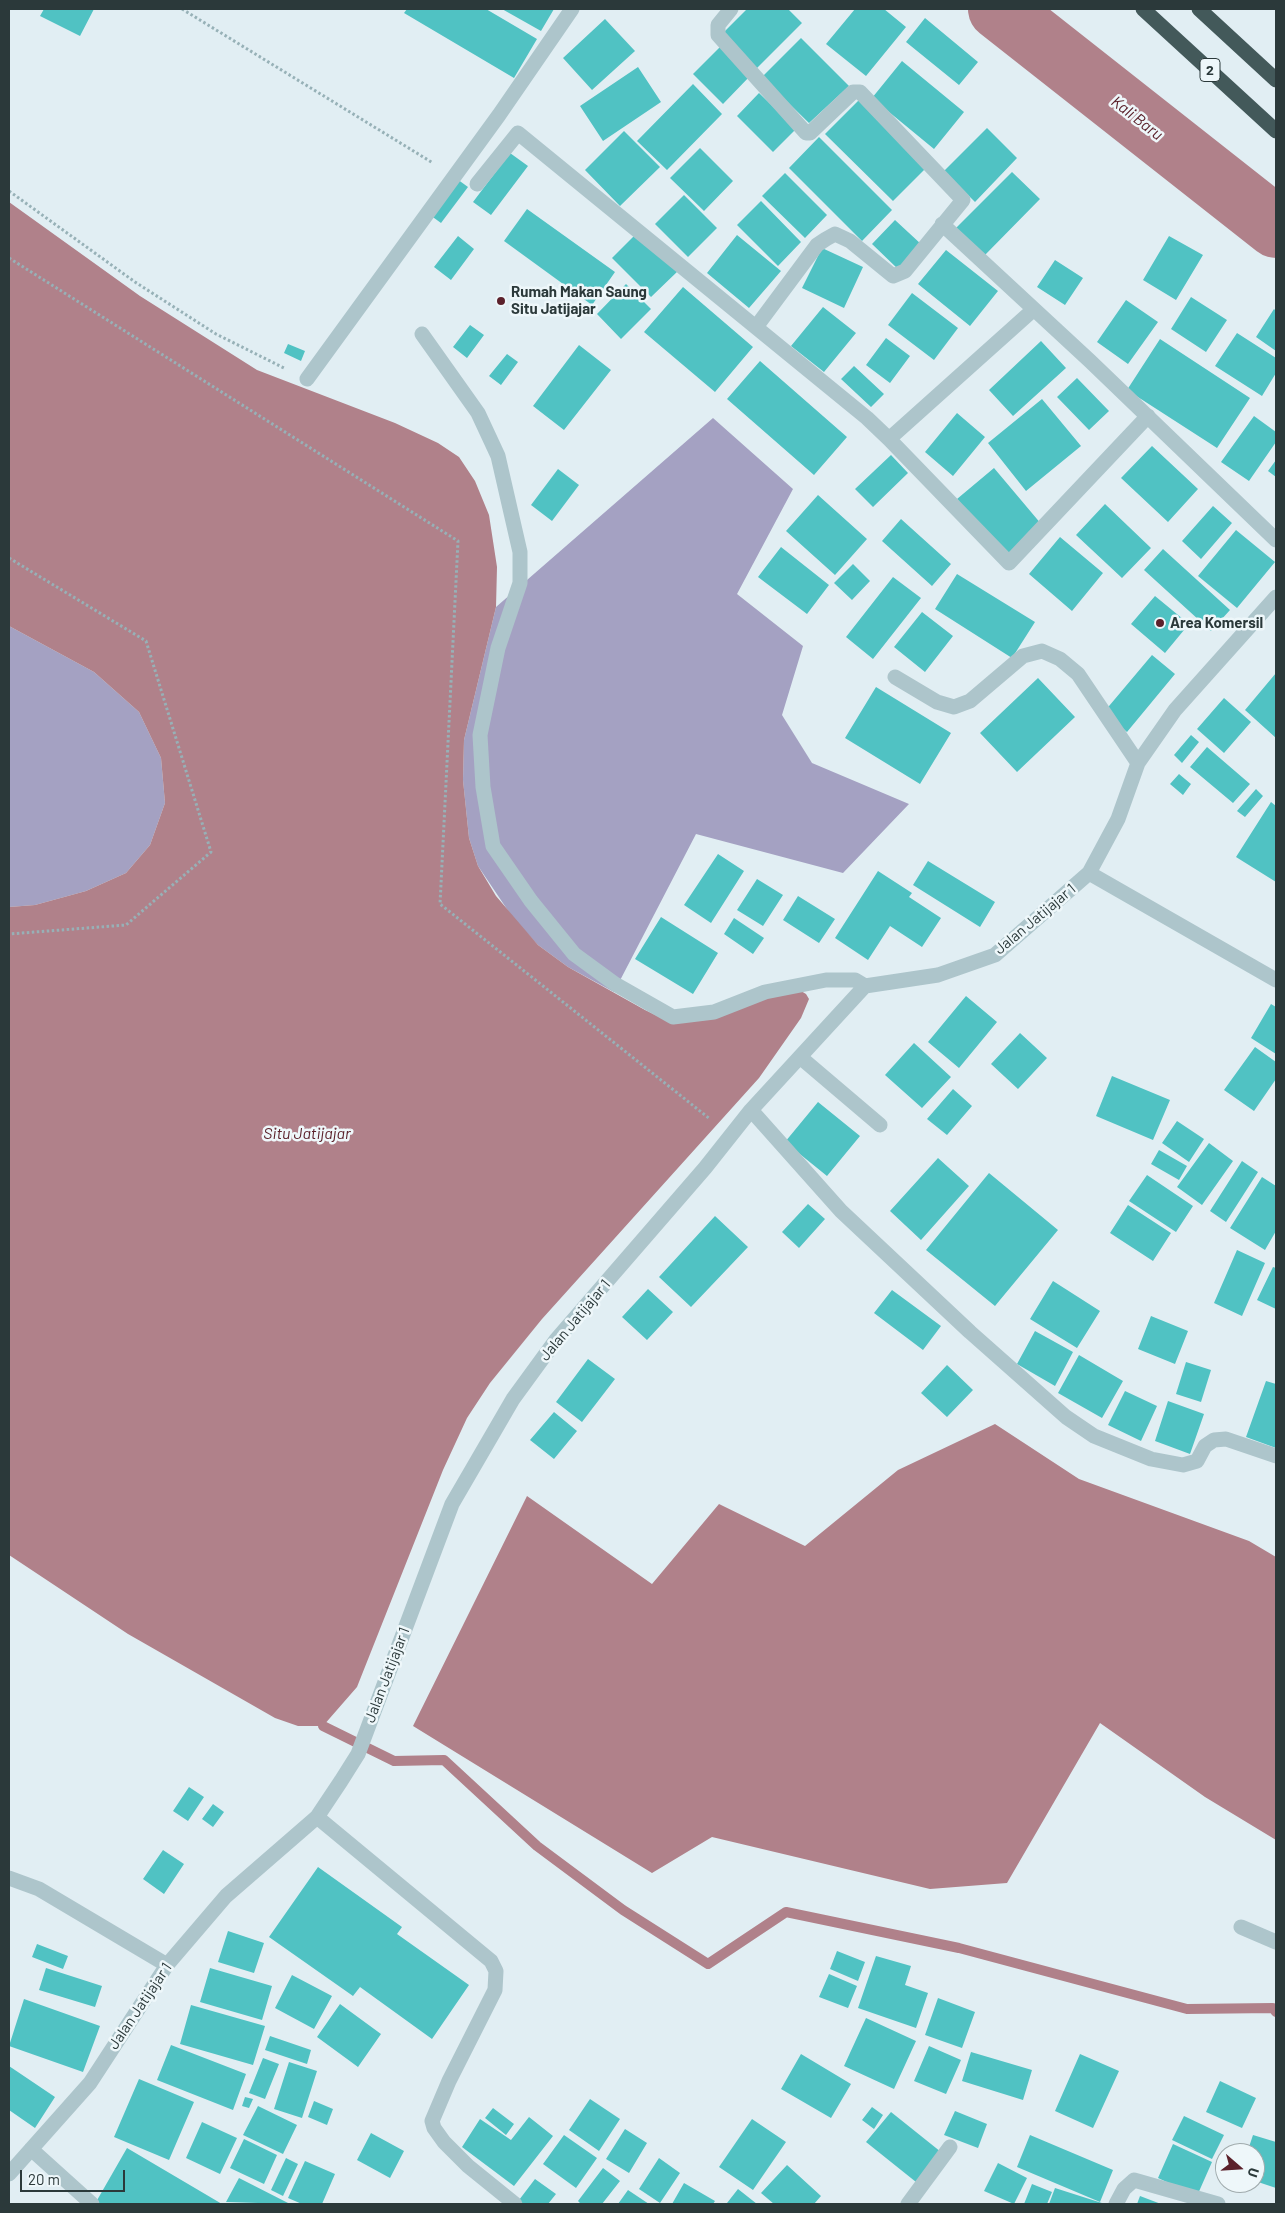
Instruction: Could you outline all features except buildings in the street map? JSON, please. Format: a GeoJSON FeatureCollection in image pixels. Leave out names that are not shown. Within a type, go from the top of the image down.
{"type":"FeatureCollection","features":[{"type":"Feature","properties":{"kind":"highway","name":"2"},"geometry":{"type":"LineString","coordinates":[[1143,9],[1276,131]]}},
{"type":"Feature","properties":{"kind":"highway","name":"2"},"geometry":{"type":"LineString","coordinates":[[1199,9],[1276,80]]}},
{"type":"Feature","properties":{"kind":"street"},"geometry":{"type":"LineString","coordinates":[[307,379],[499,114],[572,9]]}},
{"type":"Feature","properties":{"kind":"street"},"geometry":{"type":"LineString","coordinates":[[731,9],[718,26],[718,35],[806,133],[810,133],[853,92],[860,92],[963,200],[942,224],[924,250],[904,271],[893,276],[850,241],[835,234],[817,245],[756,327]]}},
{"type":"Feature","properties":{"kind":"street"},"geometry":{"type":"LineString","coordinates":[[477,184],[518,133],[868,418],[1009,562],[1148,416]]}},
{"type":"Feature","properties":{"kind":"street"},"geometry":{"type":"LineString","coordinates":[[942,224],[1148,416],[1276,540]]}},
{"type":"Feature","properties":{"kind":"street"},"geometry":{"type":"LineString","coordinates":[[889,439],[1033,310]]}},
{"type":"Feature","properties":{"kind":"street"},"geometry":{"type":"LineString","coordinates":[[422,334],[478,413],[498,456],[520,552],[520,583],[498,648],[480,735],[483,787],[493,846],[531,901],[574,954],[614,984],[673,1018],[714,1012],[765,992],[826,980],[855,980],[865,986]]}},
{"type":"Feature","properties":{"kind":"street","name":"Jalan Jatijajar 1"},"geometry":{"type":"LineString","coordinates":[[9,2174],[90,2083],[167,1965],[226,1896],[317,1817],[358,1754],[452,1504],[513,1399],[556,1340],[704,1168],[751,1110],[865,986],[938,975],[994,955],[1089,873],[1118,819],[1138,763],[1175,710],[1276,597]]}},
{"type":"Feature","properties":{"kind":"street"},"geometry":{"type":"LineString","coordinates":[[895,677],[938,702],[954,707],[970,701],[1022,656],[1042,651],[1060,659],[1078,674],[1138,763]]}},
{"type":"Feature","properties":{"kind":"street"},"geometry":{"type":"LineString","coordinates":[[1089,873],[1276,980]]}},
{"type":"Feature","properties":{"kind":"street"},"geometry":{"type":"LineString","coordinates":[[800,1056],[880,1126]]}},
{"type":"Feature","properties":{"kind":"street"},"geometry":{"type":"LineString","coordinates":[[751,1110],[841,1211],[970,1332],[1066,1417],[1094,1436],[1151,1459],[1182,1465],[1197,1461],[1205,1446],[1214,1440],[1226,1439],[1276,1456]]}},
{"type":"Feature","properties":{"kind":"street"},"geometry":{"type":"LineString","coordinates":[[317,1817],[491,1961],[496,1971],[495,1990],[449,2081],[432,2121],[434,2128],[444,2142],[468,2166],[515,2204]]}},
{"type":"Feature","properties":{"kind":"street"},"geometry":{"type":"LineString","coordinates":[[9,1878],[38,1889],[167,1965]]}},
{"type":"Feature","properties":{"kind":"street"},"geometry":{"type":"LineString","coordinates":[[1241,1927],[1276,1942]]}},
{"type":"Feature","properties":{"kind":"street"},"geometry":{"type":"LineString","coordinates":[[908,2204],[950,2148]]}},
{"type":"Feature","properties":{"kind":"street"},"geometry":{"type":"LineString","coordinates":[[31,2149],[92,2204]]}},
{"type":"Feature","properties":{"kind":"street"},"geometry":{"type":"LineString","coordinates":[[1116,2204],[1124,2189],[1134,2180],[1218,2204]]}},
{"type":"Feature","properties":{"kind":"path"},"geometry":{"type":"LineString","coordinates":[[182,9],[453,175]]}},
{"type":"Feature","properties":{"kind":"path"},"geometry":{"type":"LineString","coordinates":[[9,191],[136,282],[216,334],[307,379]]}},
{"type":"Feature","properties":{"kind":"path"},"geometry":{"type":"LineString","coordinates":[[9,258],[330,462]]}},
{"type":"Feature","properties":{"kind":"path"},"geometry":{"type":"LineString","coordinates":[[9,558],[146,641],[211,852],[126,925],[9,934]]}},
{"type":"Feature","properties":{"kind":"shaded area"},"geometry":{"type":"Polygon","coordinates":[[[713,418],[793,489],[737,594],[803,646],[782,715],[812,763],[909,804],[843,873],[696,834],[614,992],[568,967],[538,945],[513,918],[478,866],[469,838],[463,780],[464,740],[496,607],[713,418]]]}},
{"type":"Feature","properties":{"kind":"shaded area"},"geometry":{"type":"Polygon","coordinates":[[[9,626],[94,672],[139,712],[161,758],[165,803],[150,845],[126,873],[86,891],[35,905],[9,907],[9,626]]]}},
{"type":"Feature","properties":{"kind":"water","name":"Situ Jatijajar"},"geometry":{"type":"Polygon","coordinates":[[[9,202],[140,296],[257,370],[395,423],[438,443],[459,457],[475,481],[489,515],[497,567],[496,607],[464,740],[463,780],[469,838],[478,866],[496,896],[538,945],[568,967],[668,1021],[759,998],[801,991],[809,999],[801,1018],[759,1078],[542,1319],[490,1383],[467,1418],[443,1470],[357,1687],[323,1726],[298,1726],[275,1718],[128,1634],[9,1555],[9,907],[35,905],[86,891],[126,873],[150,845],[165,803],[161,758],[139,712],[94,672],[9,626],[9,202]]]}},
{"type":"Feature","properties":{"kind":"water"},"geometry":{"type":"Polygon","coordinates":[[[995,1424],[1079,1479],[1249,1541],[1276,1557],[1276,1840],[1205,1797],[1100,1723],[1007,1883],[930,1889],[712,1837],[652,1873],[413,1726],[527,1496],[652,1584],[719,1504],[805,1546],[898,1470],[995,1424]]]}},
{"type":"Feature","properties":{"kind":"waterway","name":"Kali Baru"},"geometry":{"type":"LineString","coordinates":[[999,9],[1276,227]]}},
{"type":"Feature","properties":{"kind":"waterway"},"geometry":{"type":"LineString","coordinates":[[323,1726],[394,1761],[444,1760],[537,1846],[623,1910],[708,1964],[786,1912],[959,1948],[1187,2009],[1273,2008],[1276,2012]]}},
{"type":"Feature","properties":{"kind":"place","name":"Rumah Makan Saung Situ Jatijajar"},"geometry":{"type":"Point","coordinates":[501,301]}},
{"type":"Feature","properties":{"kind":"place","name":"Area Komersil"},"geometry":{"type":"Point","coordinates":[1160,623]}}]}
